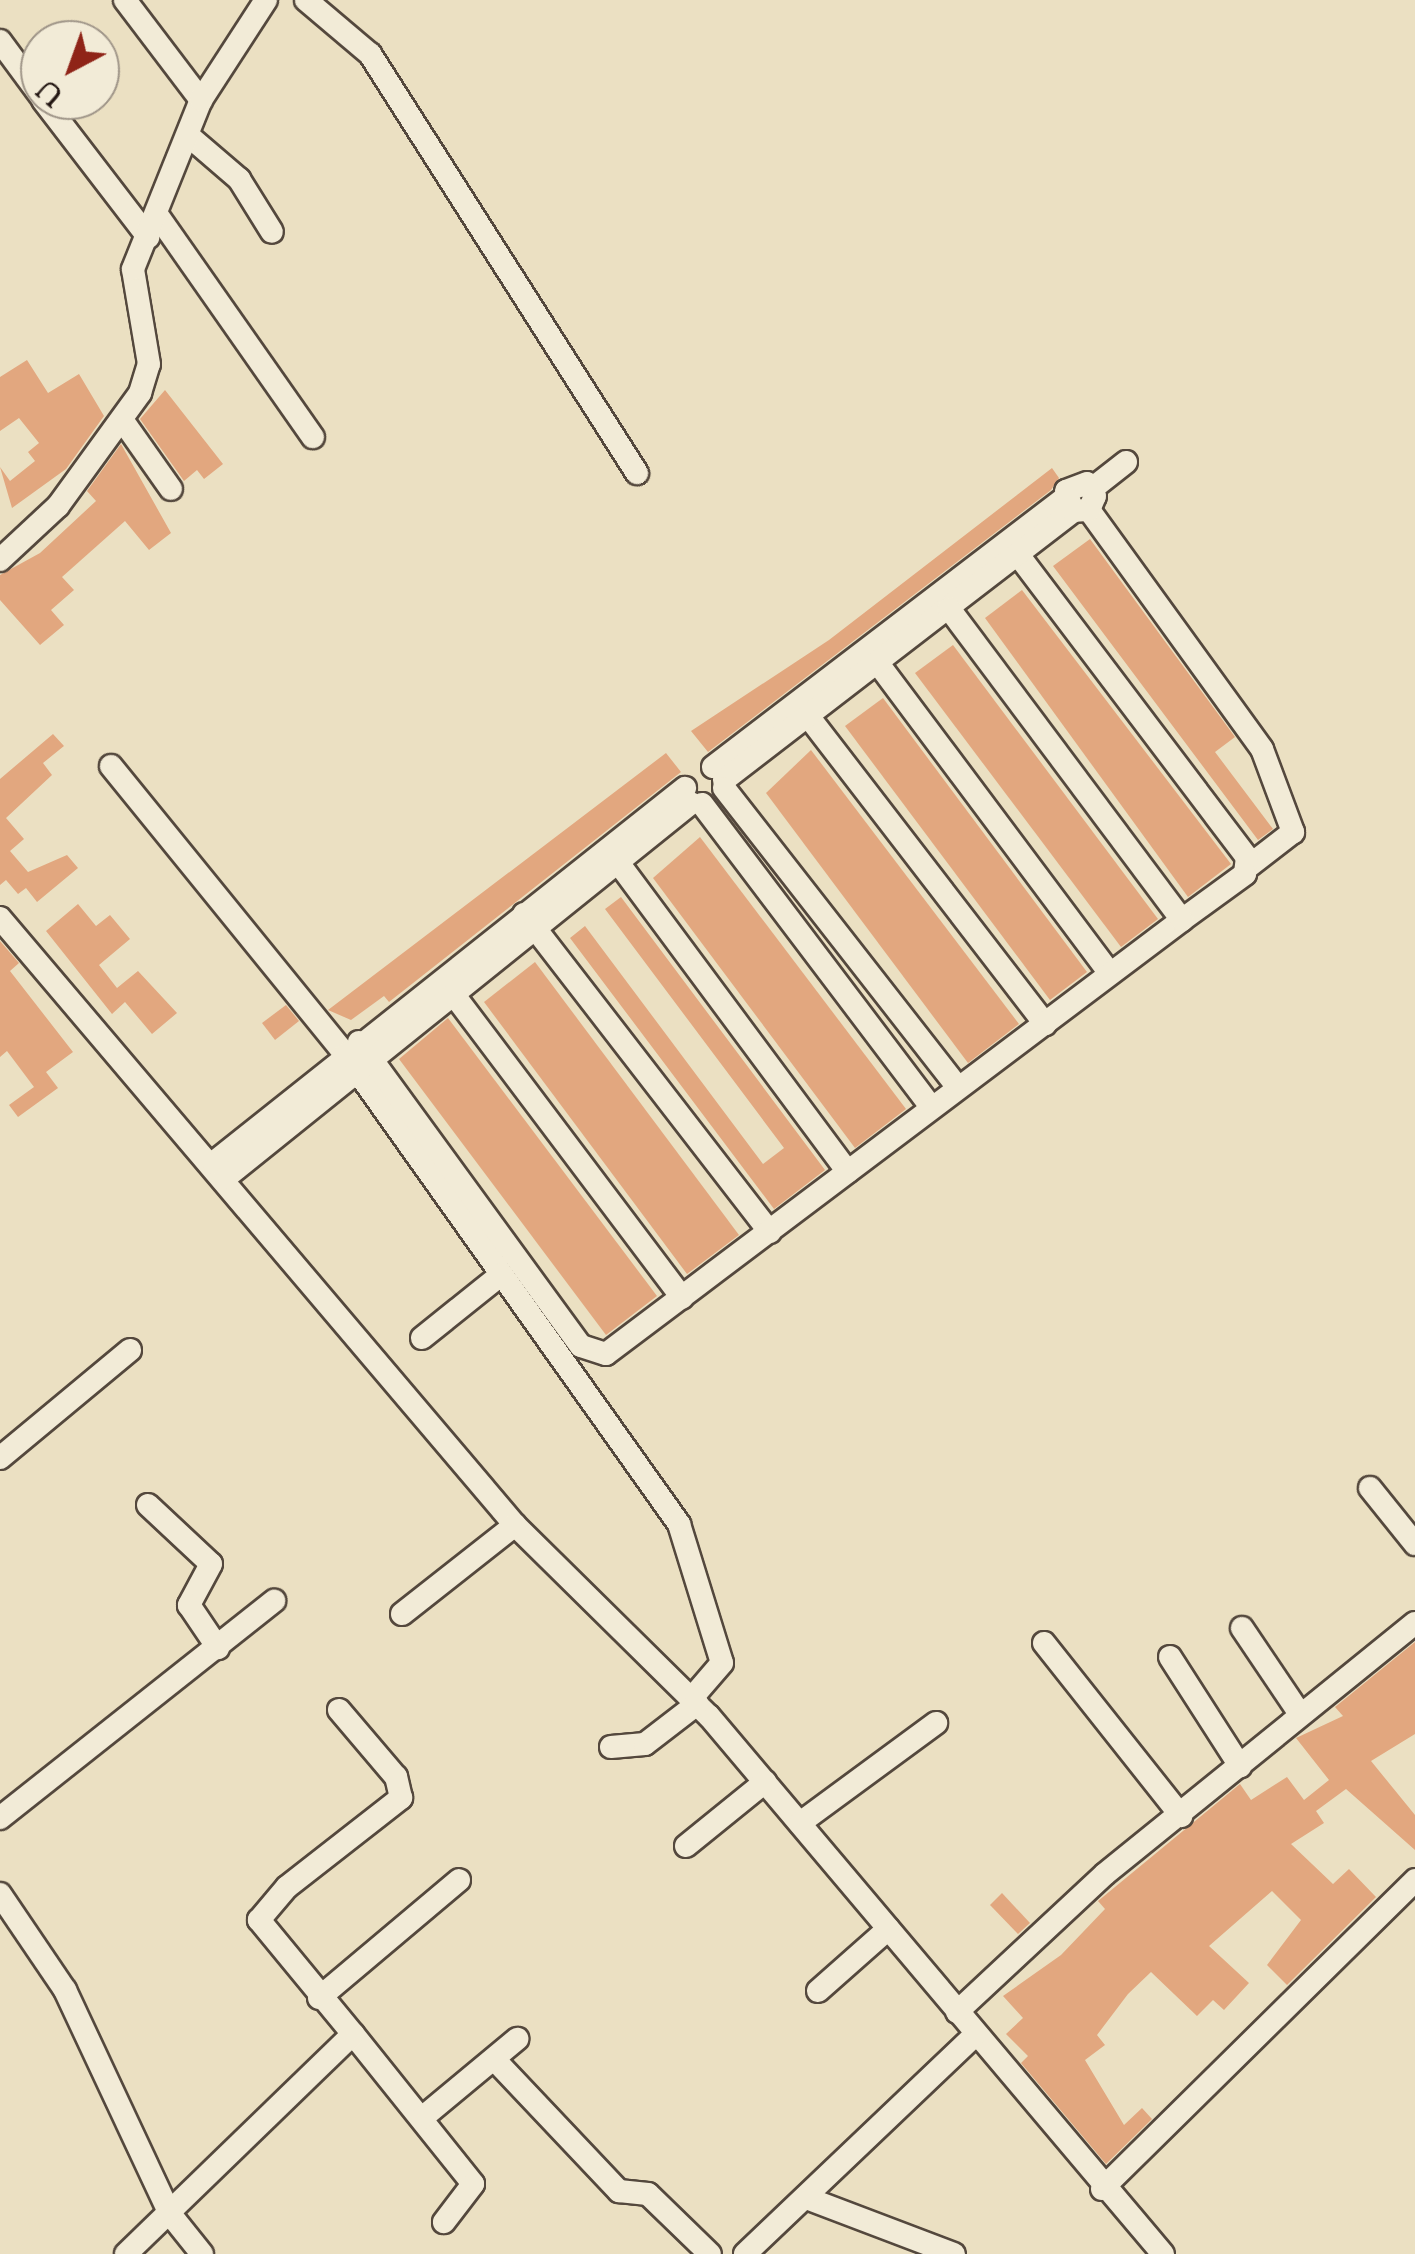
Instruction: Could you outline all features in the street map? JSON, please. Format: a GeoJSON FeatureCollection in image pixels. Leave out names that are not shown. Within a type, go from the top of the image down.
{"type":"FeatureCollection","features":[{"type":"Feature","properties":{"kind":"street"},"geometry":{"type":"LineString","coordinates":[[125,0],[202,100]]}},
{"type":"Feature","properties":{"kind":"street"},"geometry":{"type":"LineString","coordinates":[[0,560],[58,506],[123,421],[149,364],[130,281],[202,100],[266,0]]}},
{"type":"Feature","properties":{"kind":"street"},"geometry":{"type":"LineString","coordinates":[[306,0],[370,54],[637,473]]}},
{"type":"Feature","properties":{"kind":"street"},"geometry":{"type":"LineString","coordinates":[[0,41],[20,68]]}},
{"type":"Feature","properties":{"kind":"street"},"geometry":{"type":"LineString","coordinates":[[61,120],[153,226],[313,436]]}},
{"type":"Feature","properties":{"kind":"street"},"geometry":{"type":"LineString","coordinates":[[190,137],[231,169],[272,232]]}},
{"type":"Feature","properties":{"kind":"street"},"geometry":{"type":"LineString","coordinates":[[123,421],[172,489]]}},
{"type":"Feature","properties":{"kind":"street"},"geometry":{"type":"LineString","coordinates":[[219,1170],[527,918],[808,716],[872,655],[949,608],[1019,556],[1126,462]]}},
{"type":"Feature","properties":{"kind":"street"},"geometry":{"type":"LineString","coordinates":[[721,778],[872,655],[1080,502]]}},
{"type":"Feature","properties":{"kind":"street"},"geometry":{"type":"LineString","coordinates":[[111,766],[358,1055],[580,1346],[606,1354],[1294,832],[1262,749],[1080,502]]}},
{"type":"Feature","properties":{"kind":"street"},"geometry":{"type":"LineString","coordinates":[[1019,556],[1249,866]]}},
{"type":"Feature","properties":{"kind":"street"},"geometry":{"type":"LineString","coordinates":[[949,608],[1182,920]]}},
{"type":"Feature","properties":{"kind":"street"},"geometry":{"type":"LineString","coordinates":[[872,655],[1108,971]]}},
{"type":"Feature","properties":{"kind":"street"},"geometry":{"type":"LineString","coordinates":[[808,716],[1045,1024]]}},
{"type":"Feature","properties":{"kind":"street"},"geometry":{"type":"LineString","coordinates":[[931,1108],[694,798],[689,772],[721,778],[958,1088]]}},
{"type":"Feature","properties":{"kind":"street"},"geometry":{"type":"LineString","coordinates":[[358,1055],[451,991],[527,918],[617,861],[694,798]]}},
{"type":"Feature","properties":{"kind":"street"},"geometry":{"type":"LineString","coordinates":[[617,861],[848,1172]]}},
{"type":"Feature","properties":{"kind":"street"},"geometry":{"type":"LineString","coordinates":[[0,918],[219,1170],[516,1525],[694,1701],[765,1782],[1102,2190],[1163,2254]]}},
{"type":"Feature","properties":{"kind":"street"},"geometry":{"type":"LineString","coordinates":[[527,918],[770,1232]]}},
{"type":"Feature","properties":{"kind":"street"},"geometry":{"type":"LineString","coordinates":[[814,954],[838,934]]}},
{"type":"Feature","properties":{"kind":"street"},"geometry":{"type":"LineString","coordinates":[[451,991],[682,1298]]}},
{"type":"Feature","properties":{"kind":"street"},"geometry":{"type":"LineString","coordinates":[[358,1055],[502,1274],[680,1524],[722,1663],[694,1701],[644,1744],[611,1747]]}},
{"type":"Feature","properties":{"kind":"street"},"geometry":{"type":"LineString","coordinates":[[422,1338],[502,1274]]}},
{"type":"Feature","properties":{"kind":"street"},"geometry":{"type":"LineString","coordinates":[[0,1458],[130,1350]]}},
{"type":"Feature","properties":{"kind":"street"},"geometry":{"type":"LineString","coordinates":[[1370,1488],[1415,1544]]}},
{"type":"Feature","properties":{"kind":"street"},"geometry":{"type":"LineString","coordinates":[[148,1505],[211,1564],[189,1605],[218,1648]]}},
{"type":"Feature","properties":{"kind":"street"},"geometry":{"type":"LineString","coordinates":[[402,1614],[516,1525]]}},
{"type":"Feature","properties":{"kind":"street"},"geometry":{"type":"LineString","coordinates":[[0,1818],[274,1602]]}},
{"type":"Feature","properties":{"kind":"street"},"geometry":{"type":"LineString","coordinates":[[956,2012],[1300,1714],[1415,1623]]}},
{"type":"Feature","properties":{"kind":"street"},"geometry":{"type":"LineString","coordinates":[[1242,1628],[1300,1714]]}},
{"type":"Feature","properties":{"kind":"street"},"geometry":{"type":"LineString","coordinates":[[1044,1642],[1181,1816]]}},
{"type":"Feature","properties":{"kind":"street"},"geometry":{"type":"LineString","coordinates":[[1170,1658],[1240,1766]]}},
{"type":"Feature","properties":{"kind":"street"},"geometry":{"type":"LineString","coordinates":[[339,1710],[402,1788],[394,1808],[264,1908],[267,1938],[352,2034],[473,2184],[444,2222]]}},
{"type":"Feature","properties":{"kind":"street"},"geometry":{"type":"LineString","coordinates":[[800,1823],[936,1723]]}},
{"type":"Feature","properties":{"kind":"street"},"geometry":{"type":"LineString","coordinates":[[686,1846],[765,1782]]}},
{"type":"Feature","properties":{"kind":"street"},"geometry":{"type":"LineString","coordinates":[[320,1998],[459,1880]]}},
{"type":"Feature","properties":{"kind":"street"},"geometry":{"type":"LineString","coordinates":[[1102,2190],[1415,1880]]}},
{"type":"Feature","properties":{"kind":"street"},"geometry":{"type":"LineString","coordinates":[[0,1894],[65,1990],[202,2254]]}},
{"type":"Feature","properties":{"kind":"street"},"geometry":{"type":"LineString","coordinates":[[818,1991],[888,1929]]}},
{"type":"Feature","properties":{"kind":"street"},"geometry":{"type":"LineString","coordinates":[[126,2254],[352,2034]]}},
{"type":"Feature","properties":{"kind":"street"},"geometry":{"type":"LineString","coordinates":[[746,2254],[815,2193],[975,2036]]}},
{"type":"Feature","properties":{"kind":"street"},"geometry":{"type":"LineString","coordinates":[[422,2118],[517,2040]]}},
{"type":"Feature","properties":{"kind":"street"},"geometry":{"type":"LineString","coordinates":[[494,2058],[619,2190],[648,2194],[710,2254]]}},
{"type":"Feature","properties":{"kind":"street"},"geometry":{"type":"LineString","coordinates":[[815,2193],[954,2254]]}},
{"type":"Feature","properties":{"kind":"building"},"geometry":{"type":"Polygon","coordinates":[[[27,360],[48,393],[79,374],[104,416],[66,469],[12,508],[0,467],[10,481],[35,461],[28,452],[39,443],[19,418],[0,431],[0,377],[27,360]]]}},
{"type":"Feature","properties":{"kind":"building"},"geometry":{"type":"Polygon","coordinates":[[[165,390],[223,464],[204,479],[197,470],[184,481],[140,419],[165,390]]]}},
{"type":"Feature","properties":{"kind":"building"},"geometry":{"type":"Polygon","coordinates":[[[121,444],[171,533],[149,550],[125,521],[62,577],[74,590],[51,610],[64,625],[40,645],[0,600],[0,575],[40,553],[96,501],[87,491],[121,444]]]}},
{"type":"Feature","properties":{"kind":"building"},"geometry":{"type":"Polygon","coordinates":[[[1052,468],[1059,478],[1051,490],[708,752],[691,731],[829,640],[1052,468]]]}},
{"type":"Feature","properties":{"kind":"building"},"geometry":{"type":"Polygon","coordinates":[[[1090,539],[1235,737],[1215,752],[1273,829],[1258,840],[1053,566],[1090,539]]]}},
{"type":"Feature","properties":{"kind":"building"},"geometry":{"type":"Polygon","coordinates":[[[1022,590],[1231,864],[1188,897],[985,618],[1022,590]]]}},
{"type":"Feature","properties":{"kind":"building"},"geometry":{"type":"Polygon","coordinates":[[[953,645],[1158,919],[1121,947],[915,673],[953,645]]]}},
{"type":"Feature","properties":{"kind":"building"},"geometry":{"type":"Polygon","coordinates":[[[883,698],[1087,972],[1050,1000],[845,726],[883,698]]]}},
{"type":"Feature","properties":{"kind":"building"},"geometry":{"type":"Polygon","coordinates":[[[53,734],[64,746],[43,763],[52,775],[6,818],[24,839],[10,851],[28,872],[67,855],[78,868],[37,902],[26,888],[18,894],[6,880],[0,885],[0,779],[53,734]]]}},
{"type":"Feature","properties":{"kind":"building"},"geometry":{"type":"Polygon","coordinates":[[[811,750],[1019,1024],[968,1063],[766,793],[811,750]]]}},
{"type":"Feature","properties":{"kind":"building"},"geometry":{"type":"Polygon","coordinates":[[[666,753],[681,772],[389,1002],[384,996],[351,1020],[328,1010],[666,753]]]}},
{"type":"Feature","properties":{"kind":"building"},"geometry":{"type":"Polygon","coordinates":[[[700,837],[906,1109],[855,1148],[653,878],[700,837]]]}},
{"type":"Feature","properties":{"kind":"building"},"geometry":{"type":"Polygon","coordinates":[[[621,897],[825,1170],[774,1209],[570,938],[585,926],[763,1164],[784,1148],[605,909],[621,897]]]}},
{"type":"Feature","properties":{"kind":"building"},"geometry":{"type":"Polygon","coordinates":[[[78,904],[96,926],[110,915],[130,939],[99,965],[117,988],[138,971],[177,1013],[152,1034],[125,1002],[112,1014],[46,931],[78,904]]]}},
{"type":"Feature","properties":{"kind":"building"},"geometry":{"type":"Polygon","coordinates":[[[0,941],[19,963],[10,971],[73,1052],[46,1072],[58,1088],[18,1117],[9,1105],[34,1087],[7,1051],[0,1057],[0,941]]]}},
{"type":"Feature","properties":{"kind":"building"},"geometry":{"type":"Polygon","coordinates":[[[535,962],[739,1235],[687,1274],[484,1002],[535,962]]]}},
{"type":"Feature","properties":{"kind":"building"},"geometry":{"type":"Polygon","coordinates":[[[286,1005],[299,1021],[275,1040],[262,1023],[286,1005]]]}},
{"type":"Feature","properties":{"kind":"building"},"geometry":{"type":"Polygon","coordinates":[[[448,1018],[657,1296],[606,1335],[399,1059],[448,1018]]]}},
{"type":"Feature","properties":{"kind":"building"},"geometry":{"type":"Polygon","coordinates":[[[1415,1642],[1415,1734],[1371,1761],[1415,1815],[1415,1850],[1346,1789],[1316,1811],[1324,1823],[1291,1844],[1333,1884],[1349,1869],[1376,1897],[1287,1985],[1267,1965],[1301,1920],[1272,1891],[1209,1946],[1249,1983],[1224,2010],[1213,2000],[1197,2016],[1151,1972],[1128,1994],[1097,2035],[1105,2045],[1085,2060],[1124,2125],[1142,2108],[1152,2119],[1106,2164],[1021,2063],[1028,2056],[1006,2034],[1023,2018],[1003,1996],[1061,1955],[1105,1909],[1098,1901],[1240,1784],[1251,1800],[1287,1777],[1304,1800],[1329,1780],[1296,1738],[1343,1716],[1335,1707],[1415,1642]]]}},
{"type":"Feature","properties":{"kind":"building"},"geometry":{"type":"Polygon","coordinates":[[[1002,1893],[1030,1923],[1018,1934],[990,1905],[1002,1893]]]}}]}
